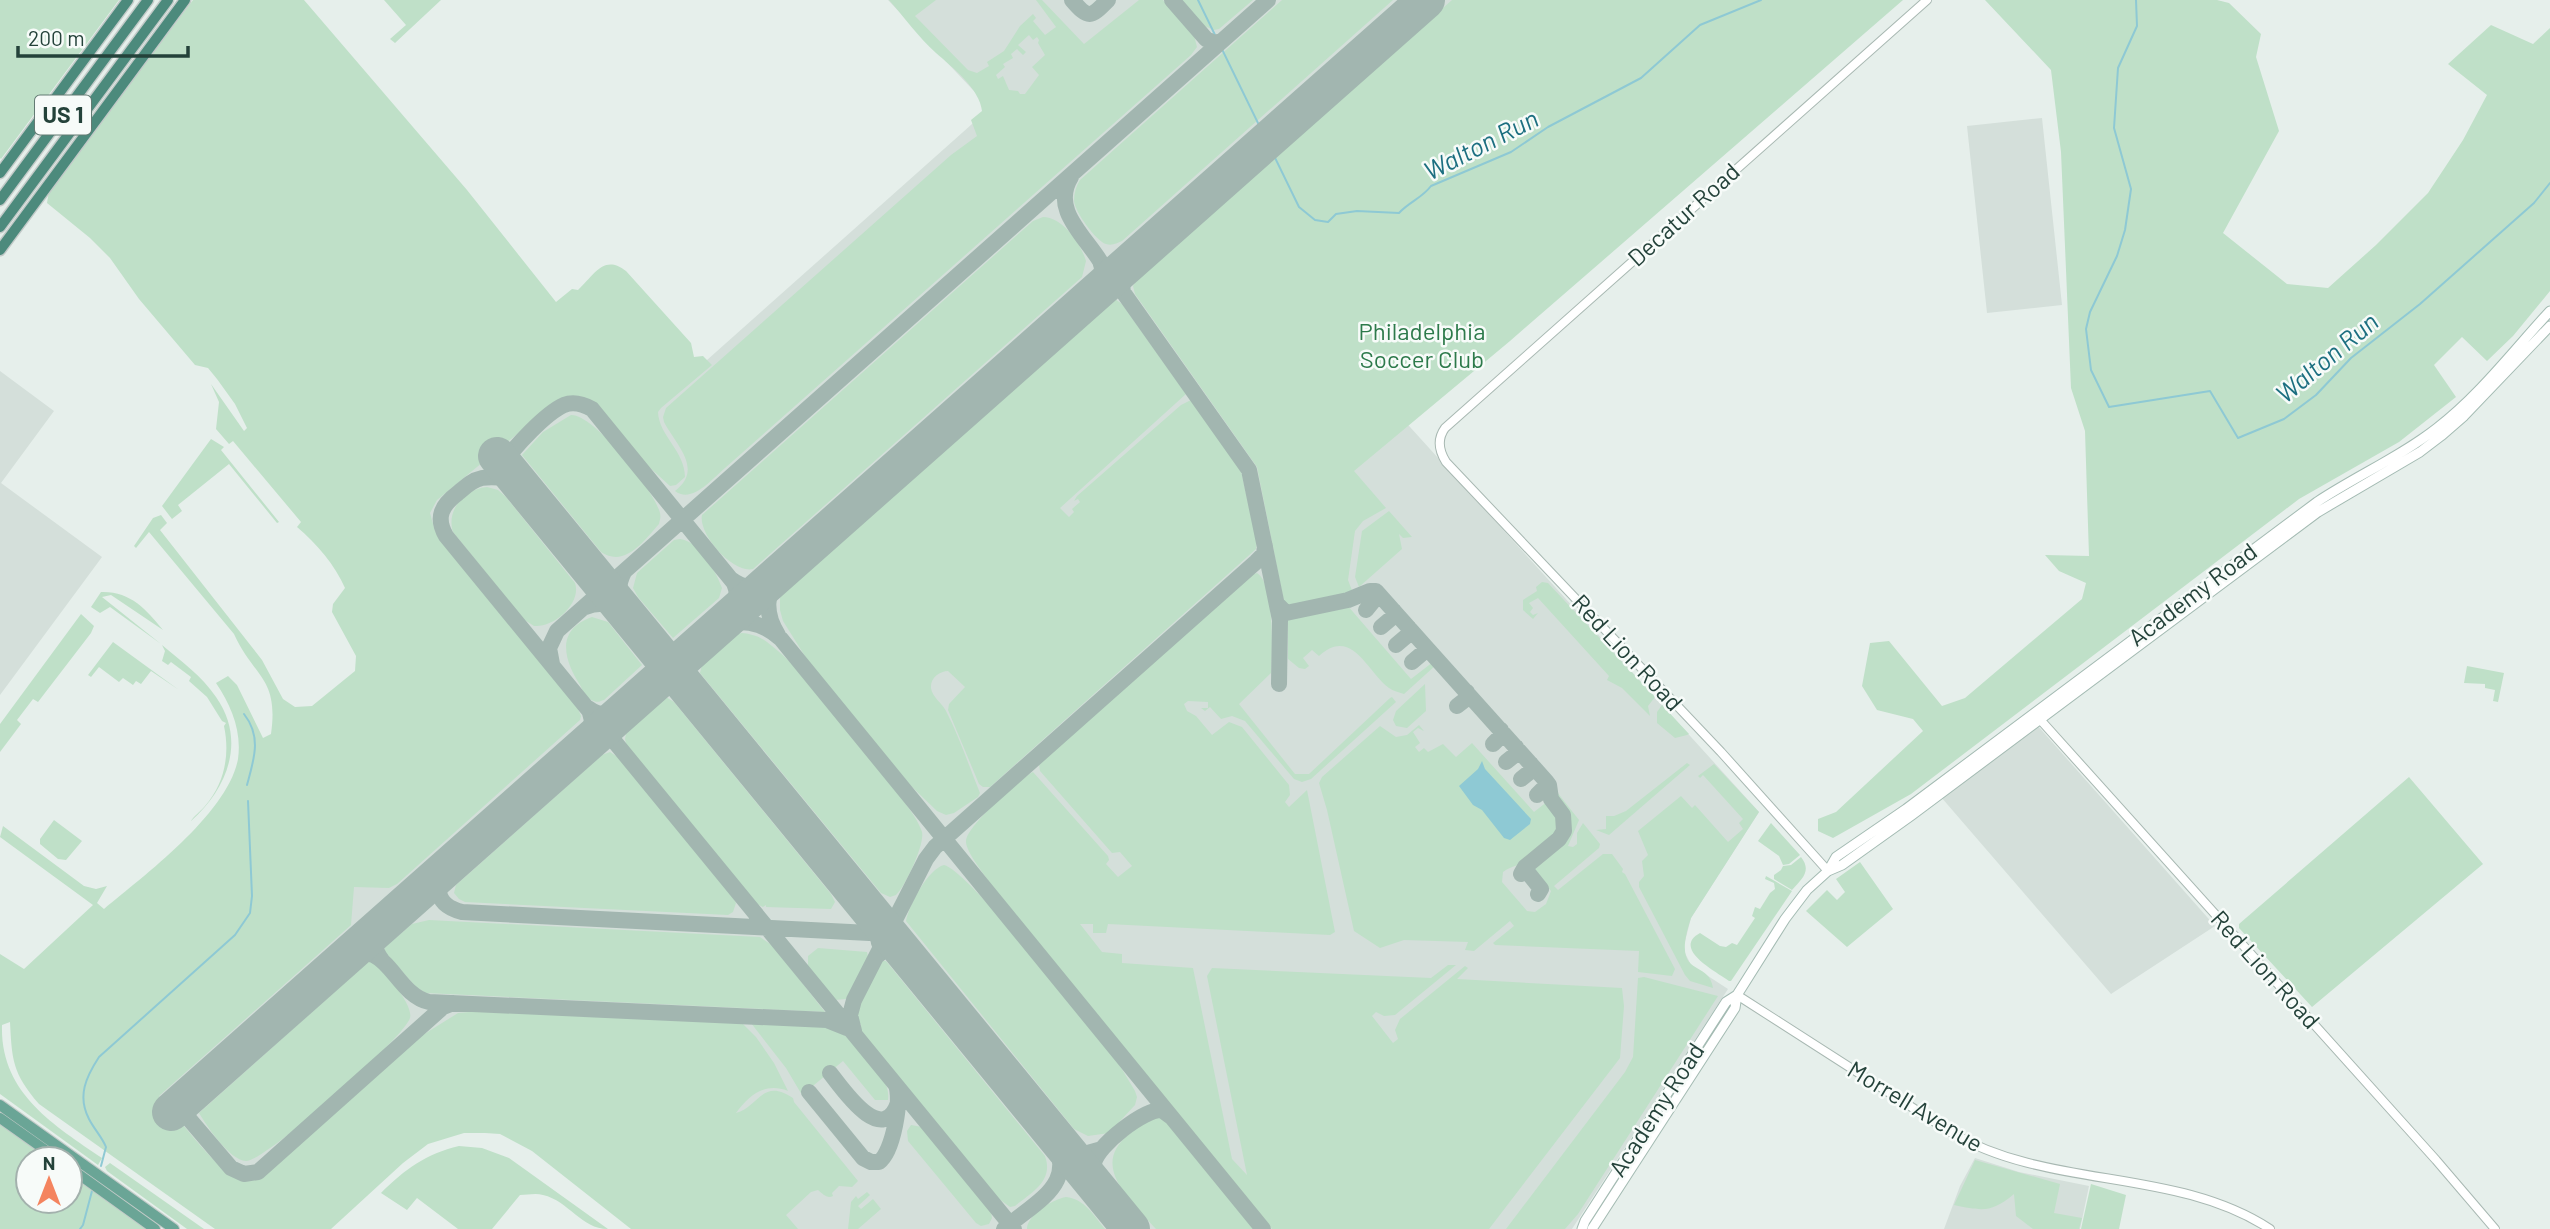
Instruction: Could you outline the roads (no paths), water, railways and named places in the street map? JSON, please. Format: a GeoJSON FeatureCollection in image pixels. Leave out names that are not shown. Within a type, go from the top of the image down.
{"type":"FeatureCollection","features":[{"type":"Feature","properties":{"kind":"highway","name":"US 1"},"geometry":{"type":"LineString","coordinates":[[0,173],[128,0]]}},
{"type":"Feature","properties":{"kind":"highway","name":"US 1"},"geometry":{"type":"LineString","coordinates":[[0,200],[148,0]]}},
{"type":"Feature","properties":{"kind":"highway","name":"US 1"},"geometry":{"type":"LineString","coordinates":[[0,227],[168,0]]}},
{"type":"Feature","properties":{"kind":"highway","name":"US 1"},"geometry":{"type":"LineString","coordinates":[[0,250],[185,0]]}},
{"type":"Feature","properties":{"kind":"main road","name":"Academy Road"},"geometry":{"type":"LineString","coordinates":[[2037,716],[2317,502],[2403,452],[2438,428],[2475,393],[2550,311]]}},
{"type":"Feature","properties":{"kind":"main road","name":"Academy Road"},"geometry":{"type":"LineString","coordinates":[[1592,1229],[1735,1008],[1737,995],[1785,919],[1807,890],[1828,871],[1836,857],[2037,716],[2318,512],[2420,452],[2464,416],[2550,326]]}},
{"type":"Feature","properties":{"kind":"main road","name":"Academy Road"},"geometry":{"type":"LineString","coordinates":[[1583,1229],[1585,1221],[1726,1002],[1737,995]]}},
{"type":"Feature","properties":{"kind":"main road"},"geometry":{"type":"LineString","coordinates":[[0,1105],[174,1229]]}},
{"type":"Feature","properties":{"kind":"main road"},"geometry":{"type":"LineString","coordinates":[[0,1118],[38,1145]]}},
{"type":"Feature","properties":{"kind":"main road"},"geometry":{"type":"LineString","coordinates":[[84,1178],[155,1229]]}},
{"type":"Feature","properties":{"kind":"street","name":"Decatur Road"},"geometry":{"type":"LineString","coordinates":[[1442,431],[1927,0]]}},
{"type":"Feature","properties":{"kind":"street","name":"Red Lion Road"},"geometry":{"type":"LineString","coordinates":[[1442,431],[1440,446],[1446,461],[1721,752],[1828,871]]}},
{"type":"Feature","properties":{"kind":"street","name":"Red Lion Road"},"geometry":{"type":"LineString","coordinates":[[2037,716],[2495,1229]]}},
{"type":"Feature","properties":{"kind":"street","name":"Morrell Avenue"},"geometry":{"type":"LineString","coordinates":[[1737,995],[1921,1114],[1982,1149],[2018,1161],[2201,1198],[2243,1214],[2270,1229]]}},
{"type":"Feature","properties":{"kind":"water"},"geometry":{"type":"Polygon","coordinates":[[[1482,761],[1485,769],[1531,819],[1530,824],[1510,840],[1504,838],[1459,786],[1478,769],[1482,761]]]}},
{"type":"Feature","properties":{"kind":"waterway","name":"Walton Run"},"geometry":{"type":"LineString","coordinates":[[1198,0],[1299,207],[1315,220],[1328,222],[1336,214],[1357,211],[1399,213],[1431,186],[1511,152],[1548,127],[1641,78],[1700,25],[1761,0]]}},
{"type":"Feature","properties":{"kind":"waterway","name":"Walton Run"},"geometry":{"type":"LineString","coordinates":[[2136,0],[2137,26],[2118,68],[2114,128],[2131,189],[2125,230],[2117,256],[2090,312],[2086,329],[2091,370],[2109,407],[2210,391],[2238,438],[2284,419],[2316,395],[2351,358],[2420,304],[2534,203],[2550,183]]}},
{"type":"Feature","properties":{"kind":"waterway"},"geometry":{"type":"LineString","coordinates":[[244,714],[255,740],[247,785]]}},
{"type":"Feature","properties":{"kind":"waterway"},"geometry":{"type":"LineString","coordinates":[[101,1166],[106,1147],[85,1111],[83,1095],[87,1079],[99,1057],[235,935],[250,913],[252,896],[248,801]]}},
{"type":"Feature","properties":{"kind":"waterway"},"geometry":{"type":"LineString","coordinates":[[80,1229],[92,1191]]}},
{"type":"Feature","properties":{"kind":"park label","name":"Philadelphia Soccer Club"},"geometry":{"type":"Point","coordinates":[1422,346]}}]}
